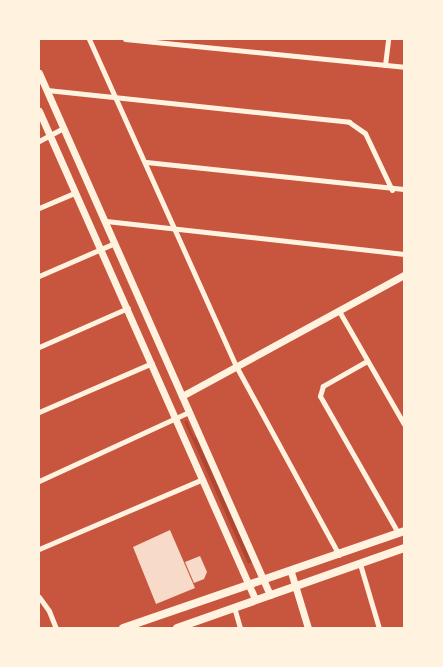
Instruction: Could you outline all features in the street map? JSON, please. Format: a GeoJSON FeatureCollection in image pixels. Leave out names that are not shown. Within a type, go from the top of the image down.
{"type":"FeatureCollection","features":[{"type":"Feature","properties":{"kind":"main road"},"geometry":{"type":"LineString","coordinates":[[123,628],[339,556],[401,532]]}},
{"type":"Feature","properties":{"kind":"main road"},"geometry":{"type":"LineString","coordinates":[[177,628],[404,548]]}},
{"type":"Feature","properties":{"kind":"main road"},"geometry":{"type":"LineString","coordinates":[[190,606],[194,621]]}},
{"type":"Feature","properties":{"kind":"street"},"geometry":{"type":"LineString","coordinates":[[89,39],[146,162],[172,226],[236,366],[339,556]]}},
{"type":"Feature","properties":{"kind":"street"},"geometry":{"type":"LineString","coordinates":[[125,39],[404,67]]}},
{"type":"Feature","properties":{"kind":"street"},"geometry":{"type":"LineString","coordinates":[[385,65],[388,39]]}},
{"type":"Feature","properties":{"kind":"street"},"geometry":{"type":"LineString","coordinates":[[39,73],[62,130],[116,243],[270,595]]}},
{"type":"Feature","properties":{"kind":"street"},"geometry":{"type":"LineString","coordinates":[[47,90],[355,124],[365,134],[392,190]]}},
{"type":"Feature","properties":{"kind":"street"},"geometry":{"type":"LineString","coordinates":[[39,112],[74,193],[128,308],[251,586],[255,599]]}},
{"type":"Feature","properties":{"kind":"street"},"geometry":{"type":"LineString","coordinates":[[39,141],[62,130]]}},
{"type":"Feature","properties":{"kind":"street"},"geometry":{"type":"LineString","coordinates":[[146,162],[404,190]]}},
{"type":"Feature","properties":{"kind":"street"},"geometry":{"type":"LineString","coordinates":[[39,208],[74,193]]}},
{"type":"Feature","properties":{"kind":"street"},"geometry":{"type":"LineString","coordinates":[[106,221],[172,226],[404,254]]}},
{"type":"Feature","properties":{"kind":"street"},"geometry":{"type":"LineString","coordinates":[[39,276],[116,243]]}},
{"type":"Feature","properties":{"kind":"street"},"geometry":{"type":"LineString","coordinates":[[182,396],[404,275]]}},
{"type":"Feature","properties":{"kind":"street"},"geometry":{"type":"LineString","coordinates":[[39,347],[128,308]]}},
{"type":"Feature","properties":{"kind":"street"},"geometry":{"type":"LineString","coordinates":[[339,311],[404,424]]}},
{"type":"Feature","properties":{"kind":"street"},"geometry":{"type":"LineString","coordinates":[[367,361],[323,386],[320,396],[401,532]]}},
{"type":"Feature","properties":{"kind":"street"},"geometry":{"type":"LineString","coordinates":[[39,412],[152,363]]}},
{"type":"Feature","properties":{"kind":"street"},"geometry":{"type":"LineString","coordinates":[[39,481],[189,412]]}},
{"type":"Feature","properties":{"kind":"street"},"geometry":{"type":"LineString","coordinates":[[39,549],[203,479]]}},
{"type":"Feature","properties":{"kind":"street"},"geometry":{"type":"LineString","coordinates":[[360,564],[379,628]]}},
{"type":"Feature","properties":{"kind":"street"},"geometry":{"type":"LineString","coordinates":[[290,572],[308,628]]}},
{"type":"Feature","properties":{"kind":"street"},"geometry":{"type":"LineString","coordinates":[[39,598],[49,611],[56,628]]}},
{"type":"Feature","properties":{"kind":"street"},"geometry":{"type":"LineString","coordinates":[[234,607],[240,628]]}},
{"type":"Feature","properties":{"kind":"shaded area"},"geometry":{"type":"Polygon","coordinates":[[[184,421],[187,421],[194,437],[198,438],[253,562],[248,564],[184,421]]]}},
{"type":"Feature","properties":{"kind":"building"},"geometry":{"type":"Polygon","coordinates":[[[170,530],[195,588],[156,604],[133,547],[170,530]]]}},
{"type":"Feature","properties":{"kind":"building"},"geometry":{"type":"Polygon","coordinates":[[[200,556],[207,572],[204,579],[194,583],[185,562],[200,556]]]}}]}
